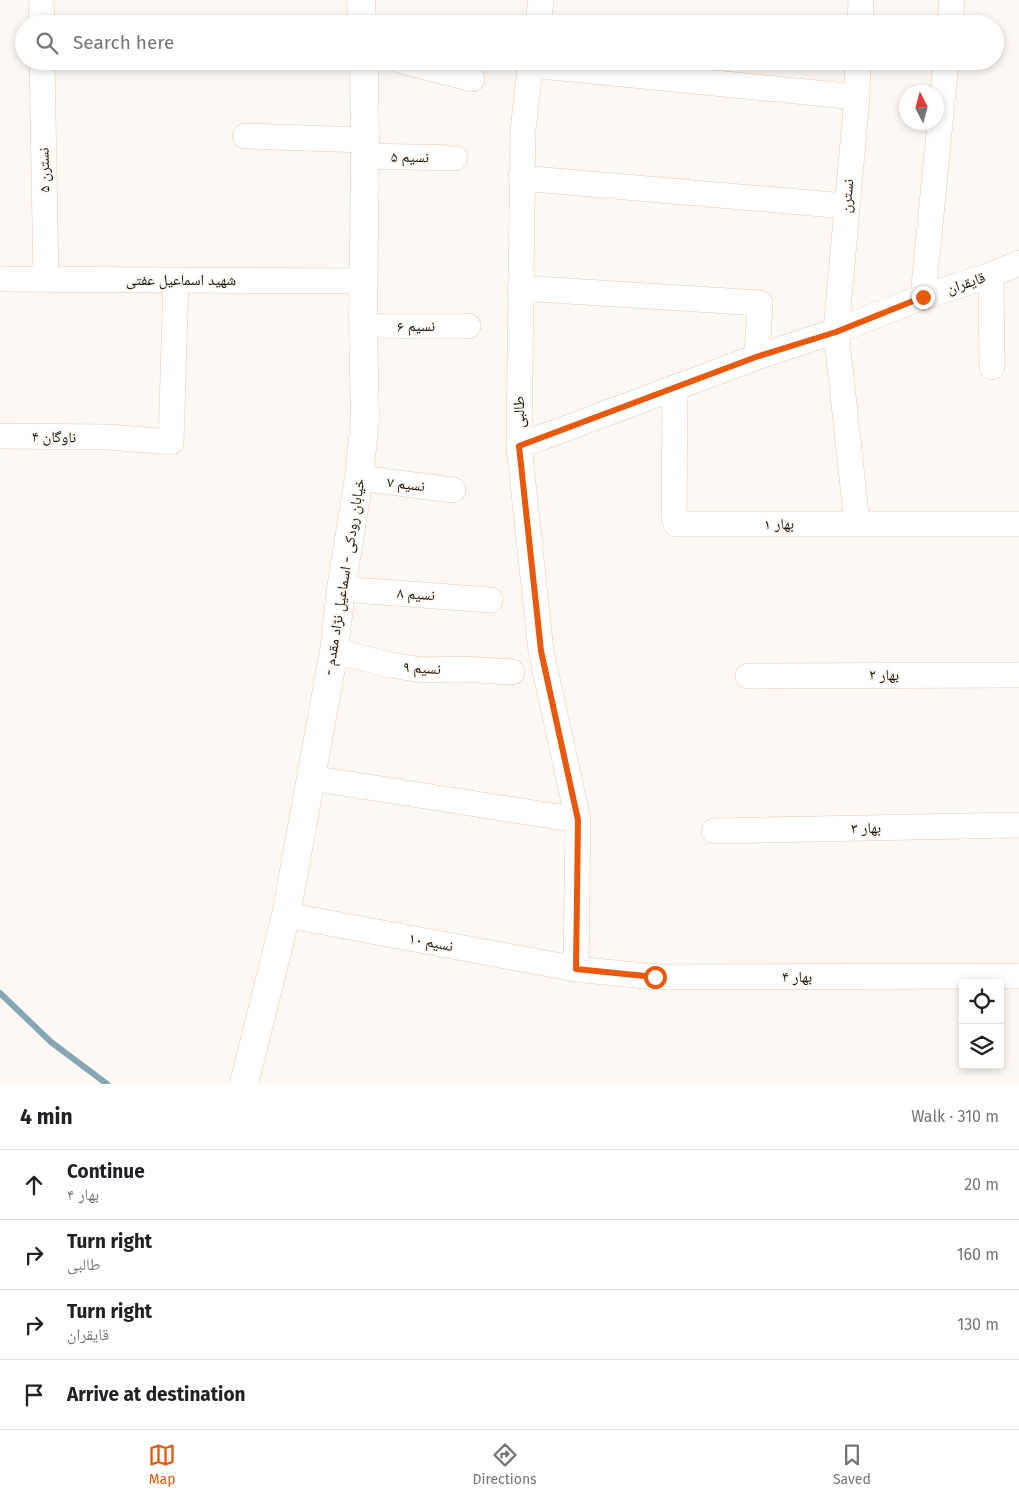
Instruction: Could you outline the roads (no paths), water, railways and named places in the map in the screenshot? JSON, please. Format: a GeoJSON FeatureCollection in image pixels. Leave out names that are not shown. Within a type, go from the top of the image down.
{"type":"FeatureCollection","features":[{"type":"Feature","properties":{"kind":"street"},"geometry":{"type":"LineString","coordinates":[[41,0],[42,15]]}},
{"type":"Feature","properties":{"kind":"street"},"geometry":{"type":"LineString","coordinates":[[362,0],[362,15]]}},
{"type":"Feature","properties":{"kind":"street"},"geometry":{"type":"LineString","coordinates":[[540,15],[542,0]]}},
{"type":"Feature","properties":{"kind":"street"},"geometry":{"type":"LineString","coordinates":[[860,15],[861,0]]}},
{"type":"Feature","properties":{"kind":"street"},"geometry":{"type":"LineString","coordinates":[[951,15],[952,0]]}},
{"type":"Feature","properties":{"kind":"street","name":"نسترن ۵"},"geometry":{"type":"LineString","coordinates":[[42,70],[46,279]]}},
{"type":"Feature","properties":{"kind":"street","name":"- خیابان رودکی - اسماعیل نژاد مقدم"},"geometry":{"type":"LineString","coordinates":[[249,1083],[286,915],[311,778],[334,651],[341,589],[359,478],[365,418],[363,326],[364,70]]}},
{"type":"Feature","properties":{"kind":"street"},"geometry":{"type":"LineString","coordinates":[[437,70],[472,79]]}},
{"type":"Feature","properties":{"kind":"street","name":"طالبی"},"geometry":{"type":"LineString","coordinates":[[530,70],[523,130],[521,178],[519,446],[541,651],[578,820],[576,969]]}},
{"type":"Feature","properties":{"kind":"street"},"geometry":{"type":"LineString","coordinates":[[598,70],[857,97]]}},
{"type":"Feature","properties":{"kind":"street","name":"نسترن"},"geometry":{"type":"LineString","coordinates":[[857,523],[836,332],[858,70]]}},
{"type":"Feature","properties":{"kind":"street"},"geometry":{"type":"LineString","coordinates":[[923,297],[945,70]]}},
{"type":"Feature","properties":{"kind":"street","name":"نسیم ۵"},"geometry":{"type":"LineString","coordinates":[[245,136],[455,158]]}},
{"type":"Feature","properties":{"kind":"street"},"geometry":{"type":"LineString","coordinates":[[521,178],[846,206]]}},
{"type":"Feature","properties":{"kind":"street","name":"قایقران"},"geometry":{"type":"LineString","coordinates":[[519,446],[756,357],[836,332],[923,297],[990,275],[1019,263]]}},
{"type":"Feature","properties":{"kind":"street"},"geometry":{"type":"LineString","coordinates":[[990,275],[992,366]]}},
{"type":"Feature","properties":{"kind":"street","name":"شهید اسماعیل عفتی"},"geometry":{"type":"LineString","coordinates":[[0,279],[363,281]]}},
{"type":"Feature","properties":{"kind":"street","name":"ناوگان ۴"},"geometry":{"type":"LineString","coordinates":[[0,436],[108,437],[171,442],[176,280]]}},
{"type":"Feature","properties":{"kind":"street"},"geometry":{"type":"LineString","coordinates":[[520,288],[760,303],[756,357]]}},
{"type":"Feature","properties":{"kind":"street","name":"نسیم ۶"},"geometry":{"type":"LineString","coordinates":[[363,326],[468,326]]}},
{"type":"Feature","properties":{"kind":"street","name":"بهار ۱"},"geometry":{"type":"LineString","coordinates":[[675,388],[674,518],[676,524],[1019,524]]}},
{"type":"Feature","properties":{"kind":"street","name":"نسیم ۷"},"geometry":{"type":"LineString","coordinates":[[359,478],[453,490]]}},
{"type":"Feature","properties":{"kind":"street","name":"نسیم ۸"},"geometry":{"type":"LineString","coordinates":[[341,589],[490,600]]}},
{"type":"Feature","properties":{"kind":"street","name":"نسیم ۹"},"geometry":{"type":"LineString","coordinates":[[334,651],[391,665],[422,670],[461,669],[512,672]]}},
{"type":"Feature","properties":{"kind":"street","name":"بهار ۲"},"geometry":{"type":"LineString","coordinates":[[748,676],[1019,675]]}},
{"type":"Feature","properties":{"kind":"street"},"geometry":{"type":"LineString","coordinates":[[311,778],[578,820]]}},
{"type":"Feature","properties":{"kind":"street","name":"بهار ۳"},"geometry":{"type":"LineString","coordinates":[[714,831],[1019,825]]}},
{"type":"Feature","properties":{"kind":"street","name":"نسیم ۱۰"},"geometry":{"type":"LineString","coordinates":[[286,915],[576,969]]}},
{"type":"Feature","properties":{"kind":"street","name":"بهار ۴"},"geometry":{"type":"LineString","coordinates":[[576,969],[655,977],[1019,976]]}},
{"type":"Feature","properties":{"kind":"waterway"},"geometry":{"type":"LineString","coordinates":[[0,993],[51,1042],[107,1084]]}}]}
